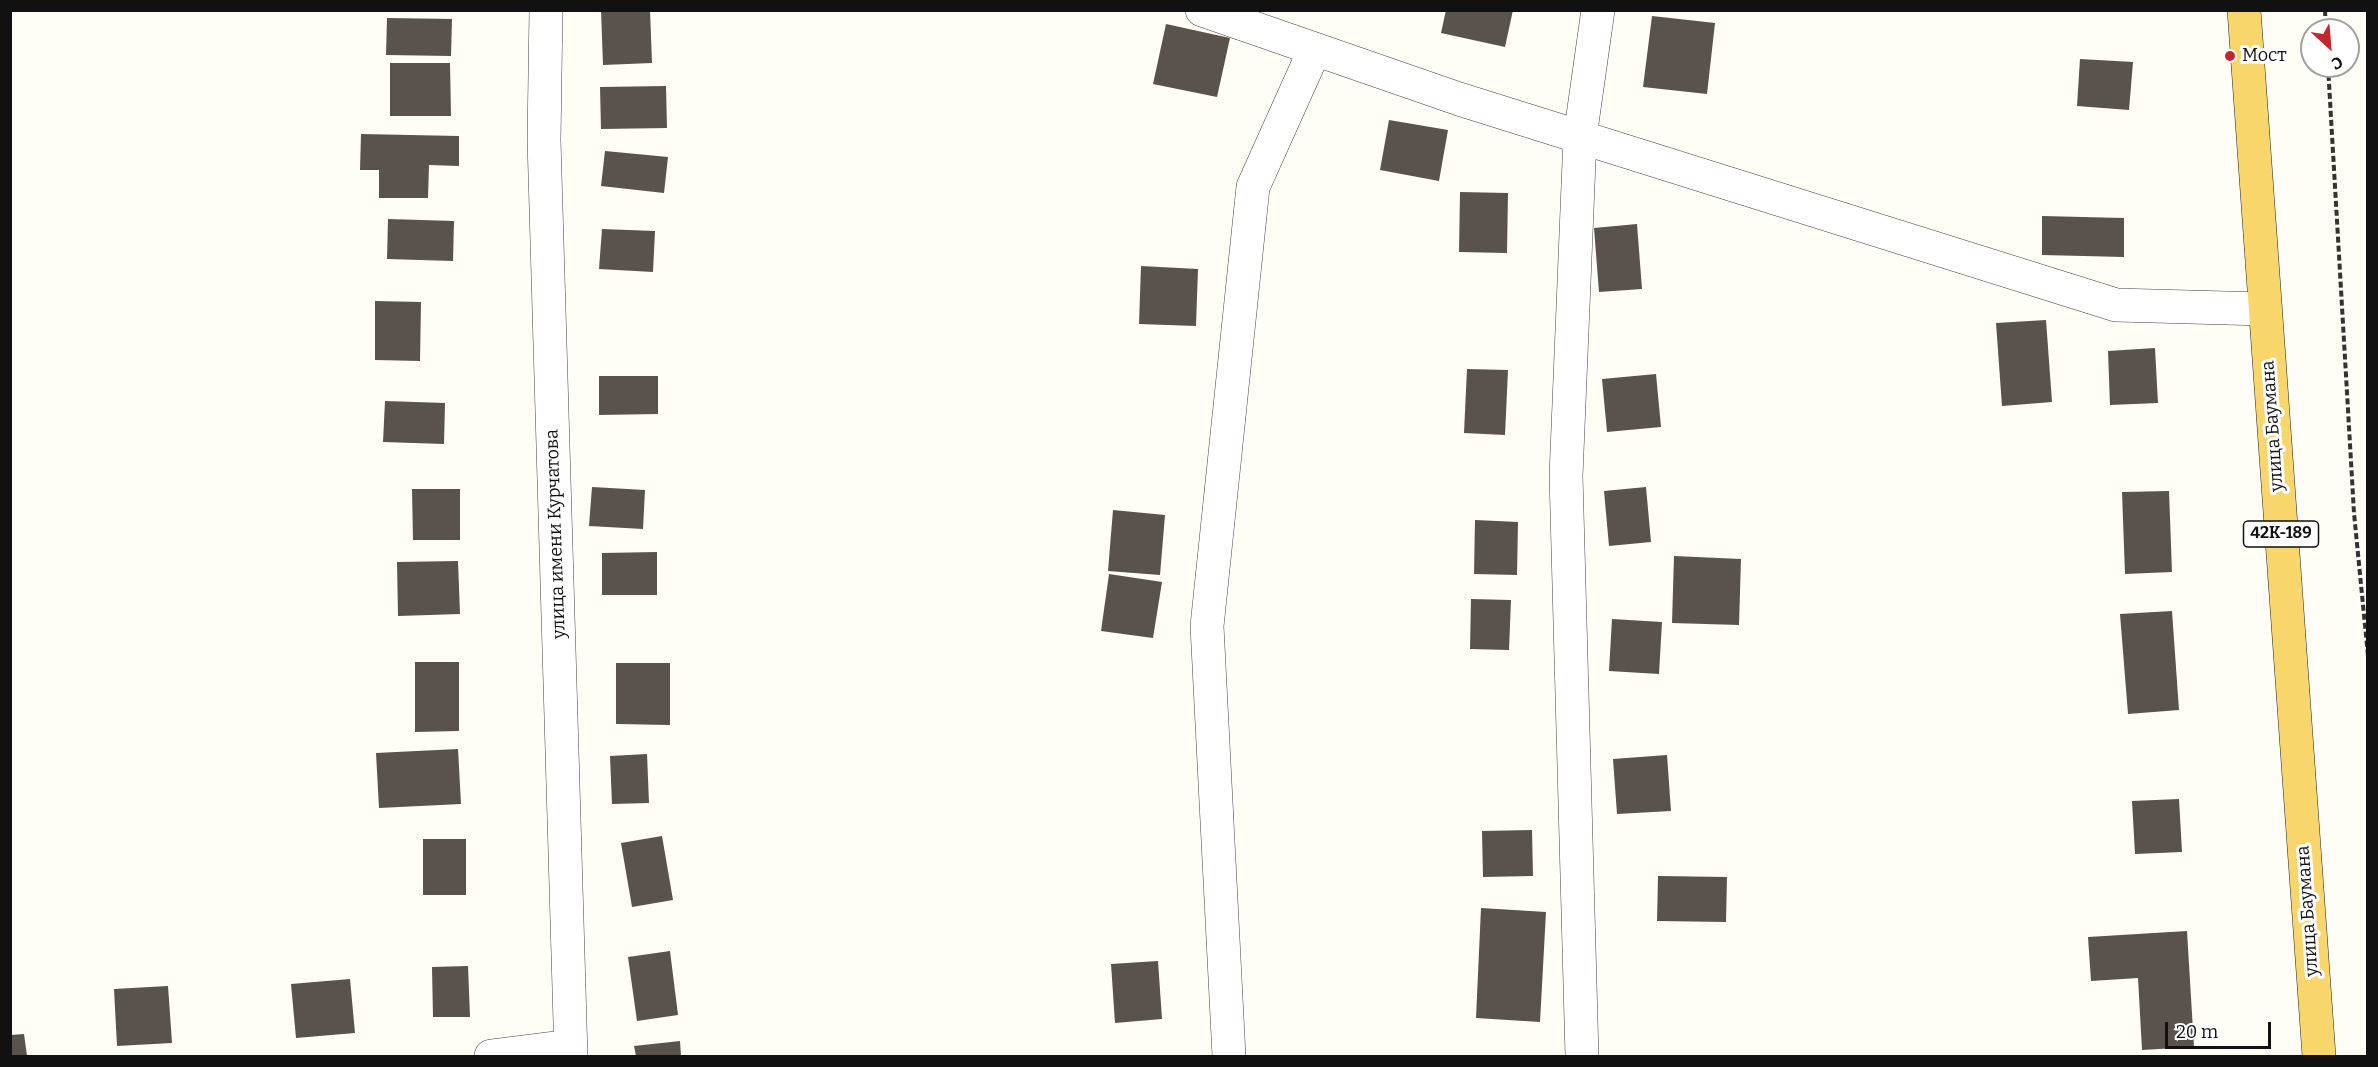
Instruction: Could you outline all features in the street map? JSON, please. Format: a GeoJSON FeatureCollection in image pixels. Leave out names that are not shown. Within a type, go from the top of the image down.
{"type":"FeatureCollection","features":[{"type":"Feature","properties":{"kind":"main road","name":"улица Баумана"},"geometry":{"type":"LineString","coordinates":[[2244,10],[2319,1056]]}},
{"type":"Feature","properties":{"kind":"street","name":"улица имени Курчатова"},"geometry":{"type":"LineString","coordinates":[[546,10],[544,140],[570,1051]]}},
{"type":"Feature","properties":{"kind":"street"},"geometry":{"type":"LineString","coordinates":[[1202,10],[1459,99],[2116,305],[2264,309]]}},
{"type":"Feature","properties":{"kind":"street"},"geometry":{"type":"LineString","coordinates":[[1582,1056],[1566,476],[1580,137],[1598,10]]}},
{"type":"Feature","properties":{"kind":"street"},"geometry":{"type":"LineString","coordinates":[[1229,1056],[1207,626],[1252,187],[1315,49]]}},
{"type":"Feature","properties":{"kind":"street"},"geometry":{"type":"LineString","coordinates":[[491,1056],[570,1051]]}},
{"type":"Feature","properties":{"kind":"path"},"geometry":{"type":"LineString","coordinates":[[2329,78],[2354,513],[2367,656]]}},
{"type":"Feature","properties":{"kind":"building"},"geometry":{"type":"Polygon","coordinates":[[[601,10],[650,10],[652,63],[603,65],[601,10]]]}},
{"type":"Feature","properties":{"kind":"building"},"geometry":{"type":"Polygon","coordinates":[[[1446,10],[1513,10],[1505,47],[1441,33],[1446,10]]]}},
{"type":"Feature","properties":{"kind":"building"},"geometry":{"type":"Polygon","coordinates":[[[1652,16],[1715,23],[1707,94],[1643,87],[1652,16]]]}},
{"type":"Feature","properties":{"kind":"building"},"geometry":{"type":"Polygon","coordinates":[[[387,18],[452,19],[451,56],[386,55],[387,18]]]}},
{"type":"Feature","properties":{"kind":"building"},"geometry":{"type":"Polygon","coordinates":[[[1166,24],[1230,38],[1217,97],[1153,84],[1166,24]]]}},
{"type":"Feature","properties":{"kind":"building"},"geometry":{"type":"Polygon","coordinates":[[[2080,59],[2133,62],[2129,110],[2077,106],[2080,59]]]}},
{"type":"Feature","properties":{"kind":"building"},"geometry":{"type":"Polygon","coordinates":[[[390,63],[450,63],[451,116],[390,116],[390,63]]]}},
{"type":"Feature","properties":{"kind":"building"},"geometry":{"type":"Polygon","coordinates":[[[666,86],[667,128],[601,129],[600,87],[666,86]]]}},
{"type":"Feature","properties":{"kind":"building"},"geometry":{"type":"Polygon","coordinates":[[[1389,120],[1448,130],[1439,181],[1380,170],[1389,120]]]}},
{"type":"Feature","properties":{"kind":"building"},"geometry":{"type":"Polygon","coordinates":[[[361,134],[459,136],[459,166],[429,165],[428,198],[379,198],[379,170],[360,170],[361,134]]]}},
{"type":"Feature","properties":{"kind":"building"},"geometry":{"type":"Polygon","coordinates":[[[605,151],[668,157],[664,193],[601,186],[605,151]]]}},
{"type":"Feature","properties":{"kind":"building"},"geometry":{"type":"Polygon","coordinates":[[[1460,192],[1508,193],[1507,253],[1459,252],[1460,192]]]}},
{"type":"Feature","properties":{"kind":"building"},"geometry":{"type":"Polygon","coordinates":[[[2042,216],[2124,218],[2124,257],[2042,255],[2042,216]]]}},
{"type":"Feature","properties":{"kind":"building"},"geometry":{"type":"Polygon","coordinates":[[[388,219],[454,221],[453,261],[387,259],[388,219]]]}},
{"type":"Feature","properties":{"kind":"building"},"geometry":{"type":"Polygon","coordinates":[[[1637,224],[1642,289],[1599,292],[1594,228],[1637,224]]]}},
{"type":"Feature","properties":{"kind":"building"},"geometry":{"type":"Polygon","coordinates":[[[602,229],[655,231],[653,272],[599,269],[602,229]]]}},
{"type":"Feature","properties":{"kind":"building"},"geometry":{"type":"Polygon","coordinates":[[[1141,266],[1198,269],[1196,326],[1139,324],[1141,266]]]}},
{"type":"Feature","properties":{"kind":"building"},"geometry":{"type":"Polygon","coordinates":[[[375,301],[421,302],[420,361],[375,360],[375,301]]]}},
{"type":"Feature","properties":{"kind":"building"},"geometry":{"type":"Polygon","coordinates":[[[2046,320],[2052,402],[2002,406],[1996,323],[2046,320]]]}},
{"type":"Feature","properties":{"kind":"building"},"geometry":{"type":"Polygon","coordinates":[[[2155,348],[2158,403],[2110,405],[2108,351],[2155,348]]]}},
{"type":"Feature","properties":{"kind":"building"},"geometry":{"type":"Polygon","coordinates":[[[1467,369],[1508,370],[1505,435],[1464,433],[1467,369]]]}},
{"type":"Feature","properties":{"kind":"building"},"geometry":{"type":"Polygon","coordinates":[[[1656,374],[1661,427],[1607,432],[1602,379],[1656,374]]]}},
{"type":"Feature","properties":{"kind":"building"},"geometry":{"type":"Polygon","coordinates":[[[599,376],[658,376],[658,414],[599,415],[599,376]]]}},
{"type":"Feature","properties":{"kind":"building"},"geometry":{"type":"Polygon","coordinates":[[[385,401],[445,403],[444,444],[383,442],[385,401]]]}},
{"type":"Feature","properties":{"kind":"building"},"geometry":{"type":"Polygon","coordinates":[[[592,487],[645,490],[643,529],[589,526],[592,487]]]}},
{"type":"Feature","properties":{"kind":"building"},"geometry":{"type":"Polygon","coordinates":[[[1646,487],[1651,542],[1609,546],[1604,491],[1646,487]]]}},
{"type":"Feature","properties":{"kind":"building"},"geometry":{"type":"Polygon","coordinates":[[[412,489],[460,489],[460,540],[413,540],[412,489]]]}},
{"type":"Feature","properties":{"kind":"building"},"geometry":{"type":"Polygon","coordinates":[[[2169,491],[2172,572],[2125,574],[2122,492],[2169,491]]]}},
{"type":"Feature","properties":{"kind":"building"},"geometry":{"type":"Polygon","coordinates":[[[1113,510],[1165,515],[1160,575],[1108,571],[1113,510]]]}},
{"type":"Feature","properties":{"kind":"building"},"geometry":{"type":"Polygon","coordinates":[[[1475,520],[1518,522],[1517,575],[1474,574],[1475,520]]]}},
{"type":"Feature","properties":{"kind":"building"},"geometry":{"type":"Polygon","coordinates":[[[657,552],[657,595],[602,595],[602,553],[657,552]]]}},
{"type":"Feature","properties":{"kind":"building"},"geometry":{"type":"Polygon","coordinates":[[[1674,556],[1741,559],[1739,625],[1672,623],[1674,556]]]}},
{"type":"Feature","properties":{"kind":"building"},"geometry":{"type":"Polygon","coordinates":[[[458,561],[460,614],[398,616],[397,562],[458,561]]]}},
{"type":"Feature","properties":{"kind":"building"},"geometry":{"type":"Polygon","coordinates":[[[1109,574],[1162,582],[1153,638],[1101,631],[1109,574]]]}},
{"type":"Feature","properties":{"kind":"building"},"geometry":{"type":"Polygon","coordinates":[[[1471,599],[1511,600],[1509,650],[1470,649],[1471,599]]]}},
{"type":"Feature","properties":{"kind":"building"},"geometry":{"type":"Polygon","coordinates":[[[2172,611],[2179,710],[2128,714],[2120,614],[2172,611]]]}},
{"type":"Feature","properties":{"kind":"building"},"geometry":{"type":"Polygon","coordinates":[[[1612,619],[1662,622],[1659,674],[1609,671],[1612,619]]]}},
{"type":"Feature","properties":{"kind":"building"},"geometry":{"type":"Polygon","coordinates":[[[415,662],[459,662],[459,731],[415,732],[415,662]]]}},
{"type":"Feature","properties":{"kind":"building"},"geometry":{"type":"Polygon","coordinates":[[[616,663],[670,663],[670,725],[616,724],[616,663]]]}},
{"type":"Feature","properties":{"kind":"building"},"geometry":{"type":"Polygon","coordinates":[[[458,749],[461,804],[379,808],[376,753],[458,749]]]}},
{"type":"Feature","properties":{"kind":"building"},"geometry":{"type":"Polygon","coordinates":[[[647,754],[649,803],[612,804],[610,756],[647,754]]]}},
{"type":"Feature","properties":{"kind":"building"},"geometry":{"type":"Polygon","coordinates":[[[1667,755],[1671,811],[1617,814],[1613,759],[1667,755]]]}},
{"type":"Feature","properties":{"kind":"building"},"geometry":{"type":"Polygon","coordinates":[[[2179,799],[2182,852],[2135,854],[2132,801],[2179,799]]]}},
{"type":"Feature","properties":{"kind":"building"},"geometry":{"type":"Polygon","coordinates":[[[1532,830],[1533,876],[1483,877],[1482,831],[1532,830]]]}},
{"type":"Feature","properties":{"kind":"building"},"geometry":{"type":"Polygon","coordinates":[[[662,836],[673,900],[632,907],[621,843],[662,836]]]}},
{"type":"Feature","properties":{"kind":"building"},"geometry":{"type":"Polygon","coordinates":[[[423,839],[466,839],[466,895],[423,895],[423,839]]]}},
{"type":"Feature","properties":{"kind":"building"},"geometry":{"type":"Polygon","coordinates":[[[1658,876],[1727,877],[1726,922],[1657,921],[1658,876]]]}},
{"type":"Feature","properties":{"kind":"building"},"geometry":{"type":"Polygon","coordinates":[[[1481,908],[1546,912],[1540,1022],[1476,1018],[1481,908]]]}},
{"type":"Feature","properties":{"kind":"building"},"geometry":{"type":"Polygon","coordinates":[[[2187,931],[2194,1047],[2142,1050],[2138,978],[2091,981],[2088,937],[2187,931]]]}},
{"type":"Feature","properties":{"kind":"building"},"geometry":{"type":"Polygon","coordinates":[[[670,951],[678,1015],[637,1021],[628,957],[670,951]]]}},
{"type":"Feature","properties":{"kind":"building"},"geometry":{"type":"Polygon","coordinates":[[[1158,961],[1162,1019],[1115,1023],[1111,964],[1158,961]]]}},
{"type":"Feature","properties":{"kind":"building"},"geometry":{"type":"Polygon","coordinates":[[[468,966],[470,1017],[433,1017],[432,967],[468,966]]]}},
{"type":"Feature","properties":{"kind":"building"},"geometry":{"type":"Polygon","coordinates":[[[350,979],[355,1033],[296,1038],[291,984],[350,979]]]}},
{"type":"Feature","properties":{"kind":"building"},"geometry":{"type":"Polygon","coordinates":[[[168,986],[172,1043],[117,1046],[114,989],[168,986]]]}},
{"type":"Feature","properties":{"kind":"building"},"geometry":{"type":"Polygon","coordinates":[[[24,1034],[27,1056],[10,1056],[10,1035],[24,1034]]]}},
{"type":"Feature","properties":{"kind":"building"},"geometry":{"type":"Polygon","coordinates":[[[680,1041],[681,1056],[636,1056],[634,1046],[680,1041]]]}},
{"type":"Feature","properties":{"kind":"place","name":"Мост"},"geometry":{"type":"Point","coordinates":[2230,56]}}]}
